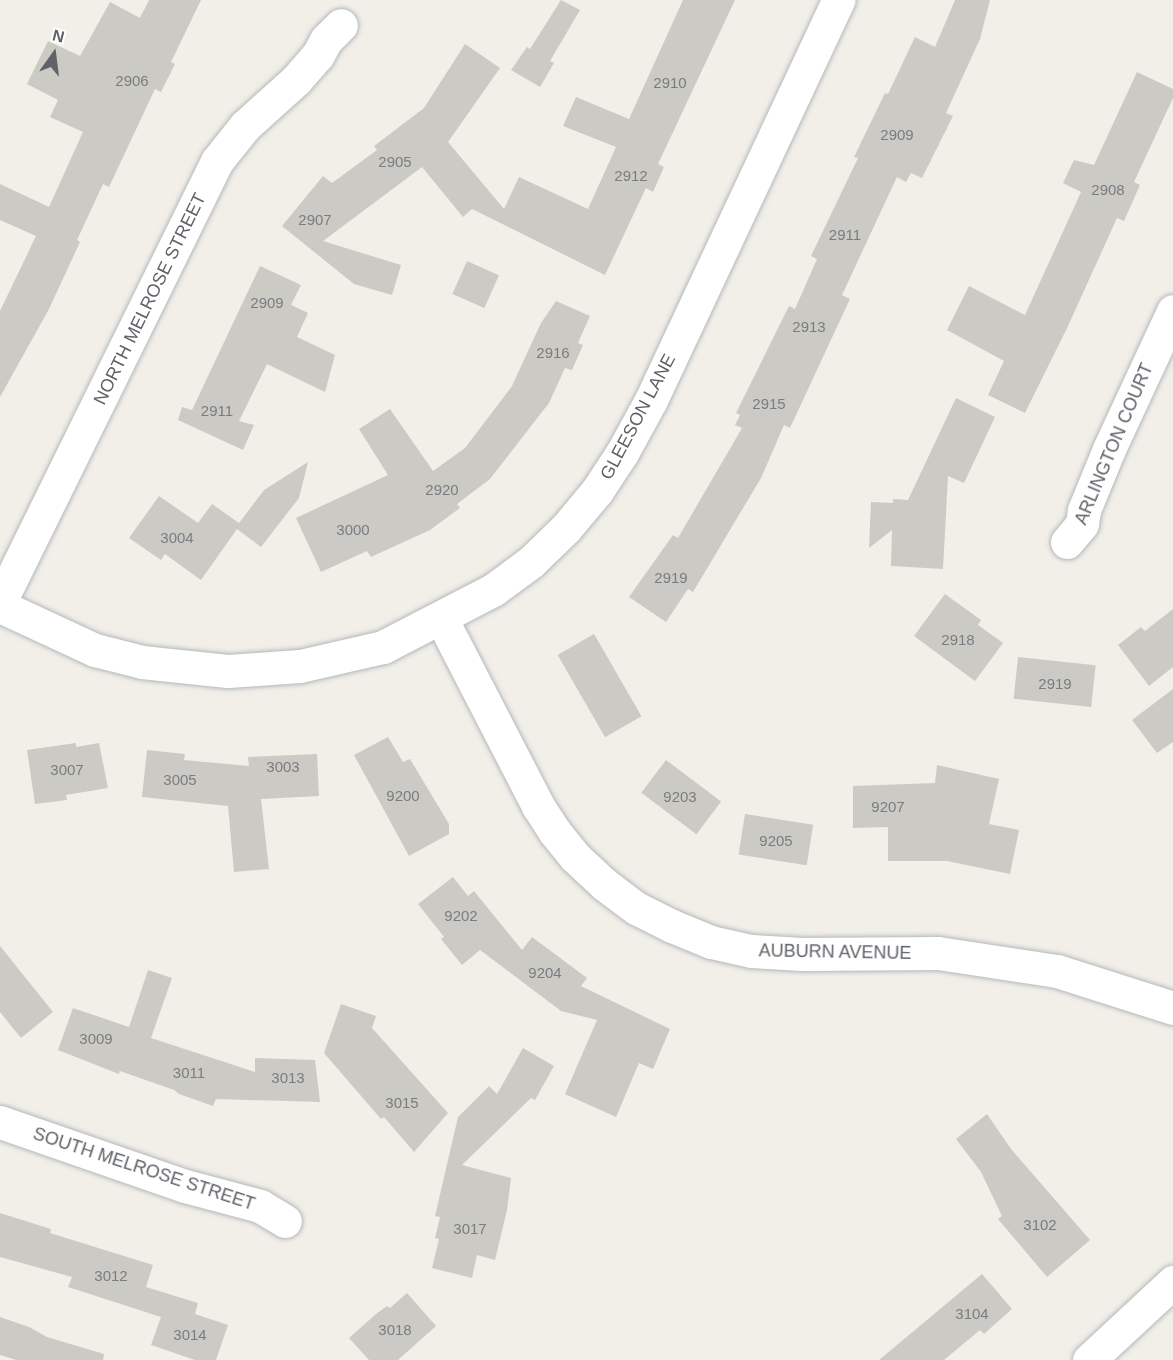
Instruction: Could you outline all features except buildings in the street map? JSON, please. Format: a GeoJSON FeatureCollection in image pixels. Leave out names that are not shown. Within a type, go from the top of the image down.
{"type":"FeatureCollection","features":[{"type":"Feature","properties":{"kind":"street","name":"GLEESON LANE"},"geometry":{"type":"LineString","coordinates":[[0,604],[94,650],[142,662],[228,671],[300,666],[383,647],[493,590],[531,562],[566,528],[597,491],[622,453],[651,400],[838,0]]}},
{"type":"Feature","properties":{"kind":"street","name":"NORTH MELROSE STREET"},"geometry":{"type":"LineString","coordinates":[[0,604],[217,161],[245,126],[296,80],[318,55],[326,40],[341,25]]}},
{"type":"Feature","properties":{"kind":"street","name":"ARLINGTON COURT"},"geometry":{"type":"LineString","coordinates":[[1067,542],[1082,524],[1084,510],[1109,449],[1173,310]]}},
{"type":"Feature","properties":{"kind":"street","name":"AUBURN AVENUE"},"geometry":{"type":"LineString","coordinates":[[441,618],[538,806],[554,831],[575,856],[604,884],[636,908],[711,942],[751,951],[802,954],[938,952],[1057,971],[1173,1008]]}},
{"type":"Feature","properties":{"kind":"street","name":"SOUTH MELROSE STREET"},"geometry":{"type":"LineString","coordinates":[[0,1122],[185,1186],[260,1206],[285,1221]]}},
{"type":"Feature","properties":{"kind":"street"},"geometry":{"type":"LineString","coordinates":[[1089,1360],[1173,1282]]}}]}
